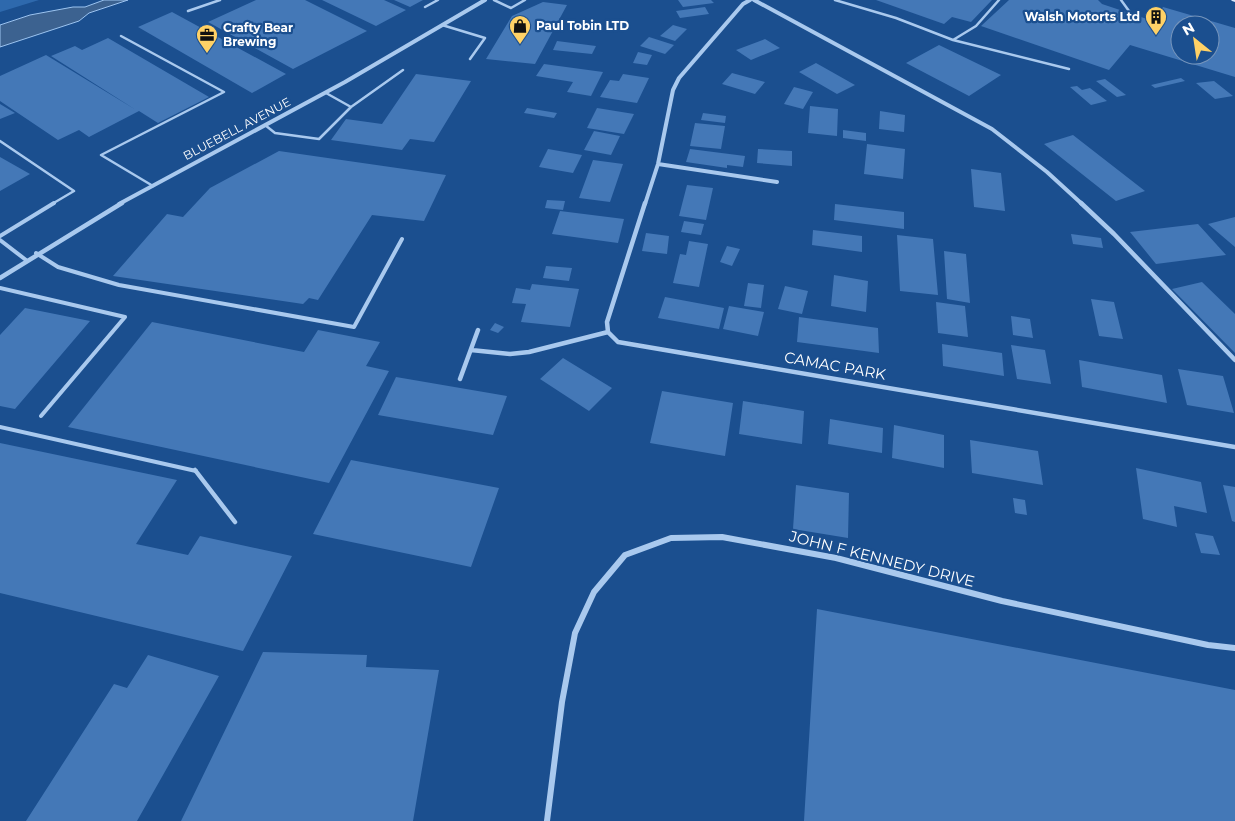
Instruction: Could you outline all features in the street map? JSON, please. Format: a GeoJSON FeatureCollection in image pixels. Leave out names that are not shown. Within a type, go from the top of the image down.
{"type":"FeatureCollection","features":[{"type":"Feature","properties":{"kind":"street","name":"BLUEBELL AVENUE"},"geometry":{"type":"LineString","coordinates":[[0,278],[36,253],[153,186],[326,93],[485,0]]}},
{"type":"Feature","properties":{"kind":"street"},"geometry":{"type":"LineString","coordinates":[[470,350],[510,354],[529,352],[608,332],[607,322],[658,164],[673,90],[679,78],[743,4],[750,0]]}},
{"type":"Feature","properties":{"kind":"street"},"geometry":{"type":"LineString","coordinates":[[754,0],[992,129],[1047,172],[1114,234],[1235,360]]}},
{"type":"Feature","properties":{"kind":"street"},"geometry":{"type":"LineString","coordinates":[[658,164],[777,182]]}},
{"type":"Feature","properties":{"kind":"street"},"geometry":{"type":"LineString","coordinates":[[460,379],[478,330]]}},
{"type":"Feature","properties":{"kind":"street","name":"CAMAC PARK"},"geometry":{"type":"LineString","coordinates":[[608,332],[618,342],[1235,447]]}},
{"type":"Feature","properties":{"kind":"street","name":"JOHN F KENNEDY DRIVE"},"geometry":{"type":"LineString","coordinates":[[547,821],[562,702],[575,633],[594,592],[625,555],[671,538],[722,537],[836,558],[1002,601],[1208,645],[1235,648]]}},
{"type":"Feature","properties":{"kind":"lane"},"geometry":{"type":"LineString","coordinates":[[188,11],[220,0]]}},
{"type":"Feature","properties":{"kind":"lane"},"geometry":{"type":"LineString","coordinates":[[425,7],[438,0]]}},
{"type":"Feature","properties":{"kind":"lane"},"geometry":{"type":"LineString","coordinates":[[494,0],[511,8],[525,0]]}},
{"type":"Feature","properties":{"kind":"lane"},"geometry":{"type":"LineString","coordinates":[[835,0],[896,18],[953,40],[1069,69]]}},
{"type":"Feature","properties":{"kind":"lane"},"geometry":{"type":"LineString","coordinates":[[953,40],[976,26],[999,0]]}},
{"type":"Feature","properties":{"kind":"lane"},"geometry":{"type":"LineString","coordinates":[[1121,0],[1129,11]]}},
{"type":"Feature","properties":{"kind":"lane"},"geometry":{"type":"LineString","coordinates":[[442,25],[485,38],[470,59]]}},
{"type":"Feature","properties":{"kind":"lane"},"geometry":{"type":"LineString","coordinates":[[121,36],[224,92],[102,155],[153,186]]}},
{"type":"Feature","properties":{"kind":"lane"},"geometry":{"type":"LineString","coordinates":[[265,125],[275,133],[320,139],[351,107],[403,70]]}},
{"type":"Feature","properties":{"kind":"lane"},"geometry":{"type":"LineString","coordinates":[[326,93],[351,107]]}},
{"type":"Feature","properties":{"kind":"lane"},"geometry":{"type":"LineString","coordinates":[[0,141],[74,191],[0,236]]}},
{"type":"Feature","properties":{"kind":"lane"},"geometry":{"type":"LineString","coordinates":[[36,253],[58,266],[119,284],[354,327],[402,239]]}},
{"type":"Feature","properties":{"kind":"lane"},"geometry":{"type":"LineString","coordinates":[[0,240],[26,260]]}},
{"type":"Feature","properties":{"kind":"lane"},"geometry":{"type":"LineString","coordinates":[[0,288],[125,317],[41,416]]}},
{"type":"Feature","properties":{"kind":"lane"},"geometry":{"type":"LineString","coordinates":[[0,427],[195,470],[235,522]]}},
{"type":"Feature","properties":{"kind":"shaded area"},"geometry":{"type":"Polygon","coordinates":[[[0,0],[39,0],[0,12],[0,0]]]}},
{"type":"Feature","properties":{"kind":"shaded area"},"geometry":{"type":"Polygon","coordinates":[[[104,0],[128,0],[89,13],[79,21],[0,47],[0,25],[30,15],[73,7],[85,7],[104,0]]]}},
{"type":"Feature","properties":{"kind":"building"},"geometry":{"type":"Polygon","coordinates":[[[256,0],[305,0],[367,31],[293,69],[208,22],[256,0]]]}},
{"type":"Feature","properties":{"kind":"building"},"geometry":{"type":"Polygon","coordinates":[[[322,0],[384,0],[406,10],[376,26],[322,0]]]}},
{"type":"Feature","properties":{"kind":"building"},"geometry":{"type":"Polygon","coordinates":[[[394,0],[423,0],[410,7],[394,0]]]}},
{"type":"Feature","properties":{"kind":"building"},"geometry":{"type":"Polygon","coordinates":[[[678,0],[711,0],[714,3],[683,7],[678,0]]]}},
{"type":"Feature","properties":{"kind":"building"},"geometry":{"type":"Polygon","coordinates":[[[876,0],[992,0],[971,22],[952,17],[944,24],[876,0]]]}},
{"type":"Feature","properties":{"kind":"building"},"geometry":{"type":"Polygon","coordinates":[[[1009,0],[1098,0],[1102,4],[1147,19],[1145,14],[1157,17],[1163,7],[1190,15],[1170,15],[1170,57],[1130,45],[1109,70],[981,26],[1009,0]]]}},
{"type":"Feature","properties":{"kind":"building"},"geometry":{"type":"Polygon","coordinates":[[[543,2],[567,5],[535,64],[486,59],[512,16],[543,2]]]}},
{"type":"Feature","properties":{"kind":"building"},"geometry":{"type":"Polygon","coordinates":[[[705,7],[709,14],[680,18],[676,11],[705,7]]]}},
{"type":"Feature","properties":{"kind":"building"},"geometry":{"type":"Polygon","coordinates":[[[172,12],[286,74],[252,93],[138,27],[172,12]]]}},
{"type":"Feature","properties":{"kind":"building"},"geometry":{"type":"Polygon","coordinates":[[[1220,24],[1235,28],[1235,77],[1196,65],[1220,65],[1220,24]]]}},
{"type":"Feature","properties":{"kind":"building"},"geometry":{"type":"Polygon","coordinates":[[[673,25],[687,29],[675,41],[660,36],[673,25]]]}},
{"type":"Feature","properties":{"kind":"building"},"geometry":{"type":"Polygon","coordinates":[[[649,37],[674,45],[665,54],[640,46],[649,37]]]}},
{"type":"Feature","properties":{"kind":"building"},"geometry":{"type":"Polygon","coordinates":[[[108,38],[209,97],[158,123],[139,111],[89,137],[79,130],[58,140],[0,101],[0,76],[46,55],[136,110],[51,56],[75,46],[82,50],[108,38]]]}},
{"type":"Feature","properties":{"kind":"building"},"geometry":{"type":"Polygon","coordinates":[[[765,39],[780,48],[751,60],[736,50],[765,39]]]}},
{"type":"Feature","properties":{"kind":"building"},"geometry":{"type":"Polygon","coordinates":[[[557,41],[596,46],[592,54],[553,50],[557,41]]]}},
{"type":"Feature","properties":{"kind":"building"},"geometry":{"type":"Polygon","coordinates":[[[939,45],[1001,75],[969,96],[906,63],[939,45]]]}},
{"type":"Feature","properties":{"kind":"building"},"geometry":{"type":"Polygon","coordinates":[[[638,52],[652,55],[647,65],[633,63],[638,52]]]}},
{"type":"Feature","properties":{"kind":"building"},"geometry":{"type":"Polygon","coordinates":[[[816,63],[855,85],[837,94],[799,72],[816,63]]]}},
{"type":"Feature","properties":{"kind":"building"},"geometry":{"type":"Polygon","coordinates":[[[544,64],[603,72],[591,96],[567,92],[573,82],[536,76],[544,64]]]}},
{"type":"Feature","properties":{"kind":"building"},"geometry":{"type":"Polygon","coordinates":[[[732,73],[765,82],[755,94],[722,84],[732,73]]]}},
{"type":"Feature","properties":{"kind":"building"},"geometry":{"type":"Polygon","coordinates":[[[416,74],[471,81],[434,142],[410,139],[402,150],[331,140],[346,119],[382,124],[416,74]]]}},
{"type":"Feature","properties":{"kind":"building"},"geometry":{"type":"Polygon","coordinates":[[[623,74],[649,78],[637,103],[600,97],[610,80],[619,81],[623,74]]]}},
{"type":"Feature","properties":{"kind":"building"},"geometry":{"type":"Polygon","coordinates":[[[1181,78],[1185,81],[1155,88],[1151,85],[1181,78]]]}},
{"type":"Feature","properties":{"kind":"building"},"geometry":{"type":"Polygon","coordinates":[[[1105,79],[1126,95],[1117,97],[1096,81],[1105,79]]]}},
{"type":"Feature","properties":{"kind":"building"},"geometry":{"type":"Polygon","coordinates":[[[1214,81],[1233,96],[1215,99],[1196,83],[1214,81]]]}},
{"type":"Feature","properties":{"kind":"building"},"geometry":{"type":"Polygon","coordinates":[[[1077,86],[1082,90],[1090,88],[1107,101],[1091,105],[1070,87],[1077,86]]]}},
{"type":"Feature","properties":{"kind":"building"},"geometry":{"type":"Polygon","coordinates":[[[794,87],[813,92],[803,109],[784,104],[794,87]]]}},
{"type":"Feature","properties":{"kind":"building"},"geometry":{"type":"Polygon","coordinates":[[[0,104],[15,113],[0,119],[0,104]]]}},
{"type":"Feature","properties":{"kind":"building"},"geometry":{"type":"Polygon","coordinates":[[[810,106],[838,109],[837,136],[808,133],[810,106]]]}},
{"type":"Feature","properties":{"kind":"building"},"geometry":{"type":"Polygon","coordinates":[[[527,108],[557,113],[554,118],[524,113],[527,108]]]}},
{"type":"Feature","properties":{"kind":"building"},"geometry":{"type":"Polygon","coordinates":[[[597,108],[634,114],[624,134],[587,128],[597,108]]]}},
{"type":"Feature","properties":{"kind":"building"},"geometry":{"type":"Polygon","coordinates":[[[880,111],[905,115],[904,132],[879,129],[880,111]]]}},
{"type":"Feature","properties":{"kind":"building"},"geometry":{"type":"Polygon","coordinates":[[[703,113],[726,116],[725,123],[701,120],[703,113]]]}},
{"type":"Feature","properties":{"kind":"building"},"geometry":{"type":"Polygon","coordinates":[[[695,123],[725,126],[721,149],[690,146],[695,123]]]}},
{"type":"Feature","properties":{"kind":"building"},"geometry":{"type":"Polygon","coordinates":[[[843,130],[866,133],[866,141],[843,138],[843,130]]]}},
{"type":"Feature","properties":{"kind":"building"},"geometry":{"type":"Polygon","coordinates":[[[594,131],[620,136],[611,155],[584,150],[594,131]]]}},
{"type":"Feature","properties":{"kind":"building"},"geometry":{"type":"Polygon","coordinates":[[[1073,135],[1145,191],[1116,201],[1044,144],[1073,135]]]}},
{"type":"Feature","properties":{"kind":"building"},"geometry":{"type":"Polygon","coordinates":[[[867,144],[905,149],[903,179],[864,174],[867,144]]]}},
{"type":"Feature","properties":{"kind":"building"},"geometry":{"type":"Polygon","coordinates":[[[548,149],[582,155],[573,173],[539,167],[548,149]]]}},
{"type":"Feature","properties":{"kind":"building"},"geometry":{"type":"Polygon","coordinates":[[[690,149],[745,156],[743,167],[727,165],[727,168],[686,162],[690,149]]]}},
{"type":"Feature","properties":{"kind":"building"},"geometry":{"type":"Polygon","coordinates":[[[758,149],[792,151],[792,166],[757,163],[758,149]]]}},
{"type":"Feature","properties":{"kind":"building"},"geometry":{"type":"Polygon","coordinates":[[[279,151],[446,175],[424,221],[372,215],[318,300],[309,298],[303,304],[113,276],[167,214],[183,217],[210,188],[279,151]]]}},
{"type":"Feature","properties":{"kind":"building"},"geometry":{"type":"Polygon","coordinates":[[[0,157],[30,174],[0,191],[0,157]]]}},
{"type":"Feature","properties":{"kind":"building"},"geometry":{"type":"Polygon","coordinates":[[[593,160],[623,164],[610,202],[579,198],[593,160]]]}},
{"type":"Feature","properties":{"kind":"building"},"geometry":{"type":"Polygon","coordinates":[[[971,169],[1001,173],[1005,211],[974,207],[971,169]]]}},
{"type":"Feature","properties":{"kind":"building"},"geometry":{"type":"Polygon","coordinates":[[[687,185],[713,188],[706,220],[679,216],[687,185]]]}},
{"type":"Feature","properties":{"kind":"building"},"geometry":{"type":"Polygon","coordinates":[[[547,200],[565,201],[563,210],[545,208],[547,200]]]}},
{"type":"Feature","properties":{"kind":"building"},"geometry":{"type":"Polygon","coordinates":[[[835,204],[904,212],[904,229],[834,220],[835,204]]]}},
{"type":"Feature","properties":{"kind":"building"},"geometry":{"type":"Polygon","coordinates":[[[560,211],[624,219],[618,243],[552,234],[560,211]]]}},
{"type":"Feature","properties":{"kind":"building"},"geometry":{"type":"Polygon","coordinates":[[[1235,217],[1235,247],[1208,224],[1235,217]]]}},
{"type":"Feature","properties":{"kind":"building"},"geometry":{"type":"Polygon","coordinates":[[[684,221],[704,224],[701,235],[681,232],[684,221]]]}},
{"type":"Feature","properties":{"kind":"building"},"geometry":{"type":"Polygon","coordinates":[[[1198,224],[1226,255],[1156,264],[1130,232],[1198,224]]]}},
{"type":"Feature","properties":{"kind":"building"},"geometry":{"type":"Polygon","coordinates":[[[813,230],[862,236],[862,252],[812,245],[813,230]]]}},
{"type":"Feature","properties":{"kind":"building"},"geometry":{"type":"Polygon","coordinates":[[[646,233],[669,236],[667,254],[642,251],[646,233]]]}},
{"type":"Feature","properties":{"kind":"building"},"geometry":{"type":"Polygon","coordinates":[[[1071,234],[1101,238],[1103,248],[1073,244],[1071,234]]]}},
{"type":"Feature","properties":{"kind":"building"},"geometry":{"type":"Polygon","coordinates":[[[897,235],[933,239],[938,295],[900,291],[897,235]]]}},
{"type":"Feature","properties":{"kind":"building"},"geometry":{"type":"Polygon","coordinates":[[[689,241],[708,244],[699,287],[673,283],[680,254],[686,255],[689,241]]]}},
{"type":"Feature","properties":{"kind":"building"},"geometry":{"type":"Polygon","coordinates":[[[727,246],[740,249],[732,266],[720,262],[727,246]]]}},
{"type":"Feature","properties":{"kind":"building"},"geometry":{"type":"Polygon","coordinates":[[[944,251],[966,254],[970,303],[947,299],[944,251]]]}},
{"type":"Feature","properties":{"kind":"building"},"geometry":{"type":"Polygon","coordinates":[[[546,266],[572,268],[569,281],[543,278],[546,266]]]}},
{"type":"Feature","properties":{"kind":"building"},"geometry":{"type":"Polygon","coordinates":[[[834,275],[868,281],[866,312],[831,306],[834,275]]]}},
{"type":"Feature","properties":{"kind":"building"},"geometry":{"type":"Polygon","coordinates":[[[1202,282],[1235,314],[1235,353],[1172,289],[1202,282]]]}},
{"type":"Feature","properties":{"kind":"building"},"geometry":{"type":"Polygon","coordinates":[[[748,283],[764,285],[761,308],[744,306],[748,283]]]}},
{"type":"Feature","properties":{"kind":"building"},"geometry":{"type":"Polygon","coordinates":[[[532,284],[579,289],[570,327],[521,322],[526,304],[512,303],[516,288],[530,290],[532,284]]]}},
{"type":"Feature","properties":{"kind":"building"},"geometry":{"type":"Polygon","coordinates":[[[785,286],[808,291],[802,314],[778,309],[785,286]]]}},
{"type":"Feature","properties":{"kind":"building"},"geometry":{"type":"Polygon","coordinates":[[[665,297],[724,308],[719,329],[658,318],[665,297]]]}},
{"type":"Feature","properties":{"kind":"building"},"geometry":{"type":"Polygon","coordinates":[[[1091,299],[1114,302],[1123,339],[1099,336],[1091,299]]]}},
{"type":"Feature","properties":{"kind":"building"},"geometry":{"type":"Polygon","coordinates":[[[936,302],[965,306],[968,337],[938,333],[936,302]]]}},
{"type":"Feature","properties":{"kind":"building"},"geometry":{"type":"Polygon","coordinates":[[[729,306],[764,312],[758,336],[723,329],[729,306]]]}},
{"type":"Feature","properties":{"kind":"building"},"geometry":{"type":"Polygon","coordinates":[[[25,308],[90,321],[15,409],[0,406],[0,335],[25,308]]]}},
{"type":"Feature","properties":{"kind":"building"},"geometry":{"type":"Polygon","coordinates":[[[1011,316],[1030,319],[1033,338],[1013,335],[1011,316]]]}},
{"type":"Feature","properties":{"kind":"building"},"geometry":{"type":"Polygon","coordinates":[[[799,317],[878,328],[879,353],[797,342],[799,317]]]}},
{"type":"Feature","properties":{"kind":"building"},"geometry":{"type":"Polygon","coordinates":[[[152,322],[304,352],[318,330],[380,342],[366,366],[389,371],[329,483],[68,427],[152,322]]]}},
{"type":"Feature","properties":{"kind":"building"},"geometry":{"type":"Polygon","coordinates":[[[495,323],[504,327],[498,333],[490,330],[495,323]]]}},
{"type":"Feature","properties":{"kind":"building"},"geometry":{"type":"Polygon","coordinates":[[[942,344],[1002,353],[1004,376],[943,366],[942,344]]]}},
{"type":"Feature","properties":{"kind":"building"},"geometry":{"type":"Polygon","coordinates":[[[1011,345],[1045,350],[1051,384],[1017,379],[1011,345]]]}},
{"type":"Feature","properties":{"kind":"building"},"geometry":{"type":"Polygon","coordinates":[[[563,358],[612,388],[589,411],[540,379],[563,358]]]}},
{"type":"Feature","properties":{"kind":"building"},"geometry":{"type":"Polygon","coordinates":[[[1079,360],[1162,375],[1167,403],[1082,387],[1079,360]]]}},
{"type":"Feature","properties":{"kind":"building"},"geometry":{"type":"Polygon","coordinates":[[[1178,369],[1223,376],[1234,413],[1187,405],[1178,369]]]}},
{"type":"Feature","properties":{"kind":"building"},"geometry":{"type":"Polygon","coordinates":[[[396,377],[507,396],[493,435],[378,415],[396,377]]]}},
{"type":"Feature","properties":{"kind":"building"},"geometry":{"type":"Polygon","coordinates":[[[662,391],[733,403],[725,456],[650,443],[662,391]]]}},
{"type":"Feature","properties":{"kind":"building"},"geometry":{"type":"Polygon","coordinates":[[[743,401],[804,411],[802,444],[739,434],[743,401]]]}},
{"type":"Feature","properties":{"kind":"building"},"geometry":{"type":"Polygon","coordinates":[[[830,419],[883,428],[882,453],[828,444],[830,419]]]}},
{"type":"Feature","properties":{"kind":"building"},"geometry":{"type":"Polygon","coordinates":[[[894,425],[944,435],[944,468],[892,458],[894,425]]]}},
{"type":"Feature","properties":{"kind":"building"},"geometry":{"type":"Polygon","coordinates":[[[970,440],[1038,451],[1043,485],[972,473],[970,440]]]}},
{"type":"Feature","properties":{"kind":"building"},"geometry":{"type":"Polygon","coordinates":[[[0,443],[177,480],[136,544],[188,555],[200,536],[292,556],[243,651],[0,593],[0,443]]]}},
{"type":"Feature","properties":{"kind":"building"},"geometry":{"type":"Polygon","coordinates":[[[351,460],[499,488],[471,567],[313,534],[351,460]]]}},
{"type":"Feature","properties":{"kind":"building"},"geometry":{"type":"Polygon","coordinates":[[[1136,468],[1201,482],[1207,513],[1174,506],[1177,527],[1143,519],[1136,468]]]}},
{"type":"Feature","properties":{"kind":"building"},"geometry":{"type":"Polygon","coordinates":[[[796,485],[849,493],[848,538],[793,529],[796,485]]]}},
{"type":"Feature","properties":{"kind":"building"},"geometry":{"type":"Polygon","coordinates":[[[1223,485],[1235,487],[1235,522],[1232,521],[1223,485]]]}},
{"type":"Feature","properties":{"kind":"building"},"geometry":{"type":"Polygon","coordinates":[[[1013,498],[1025,500],[1027,515],[1015,513],[1013,498]]]}},
{"type":"Feature","properties":{"kind":"building"},"geometry":{"type":"Polygon","coordinates":[[[1195,533],[1213,536],[1220,555],[1201,553],[1195,533]]]}},
{"type":"Feature","properties":{"kind":"building"},"geometry":{"type":"Polygon","coordinates":[[[817,609],[1235,690],[1235,821],[804,821],[817,609]]]}},
{"type":"Feature","properties":{"kind":"building"},"geometry":{"type":"Polygon","coordinates":[[[263,652],[367,655],[366,667],[439,670],[413,821],[181,821],[263,652]]]}},
{"type":"Feature","properties":{"kind":"building"},"geometry":{"type":"Polygon","coordinates":[[[148,655],[219,676],[137,821],[26,821],[114,684],[127,688],[148,655]]]}},
{"type":"Feature","properties":{"kind":"place","name":"Walsh Motorts Ltd"},"geometry":{"type":"Point","coordinates":[1156,36]}},
{"type":"Feature","properties":{"kind":"place","name":"Paul Tobin LTD"},"geometry":{"type":"Point","coordinates":[520,45]}},
{"type":"Feature","properties":{"kind":"place","name":"Crafty Bear Brewing"},"geometry":{"type":"Point","coordinates":[207,54]}}]}
